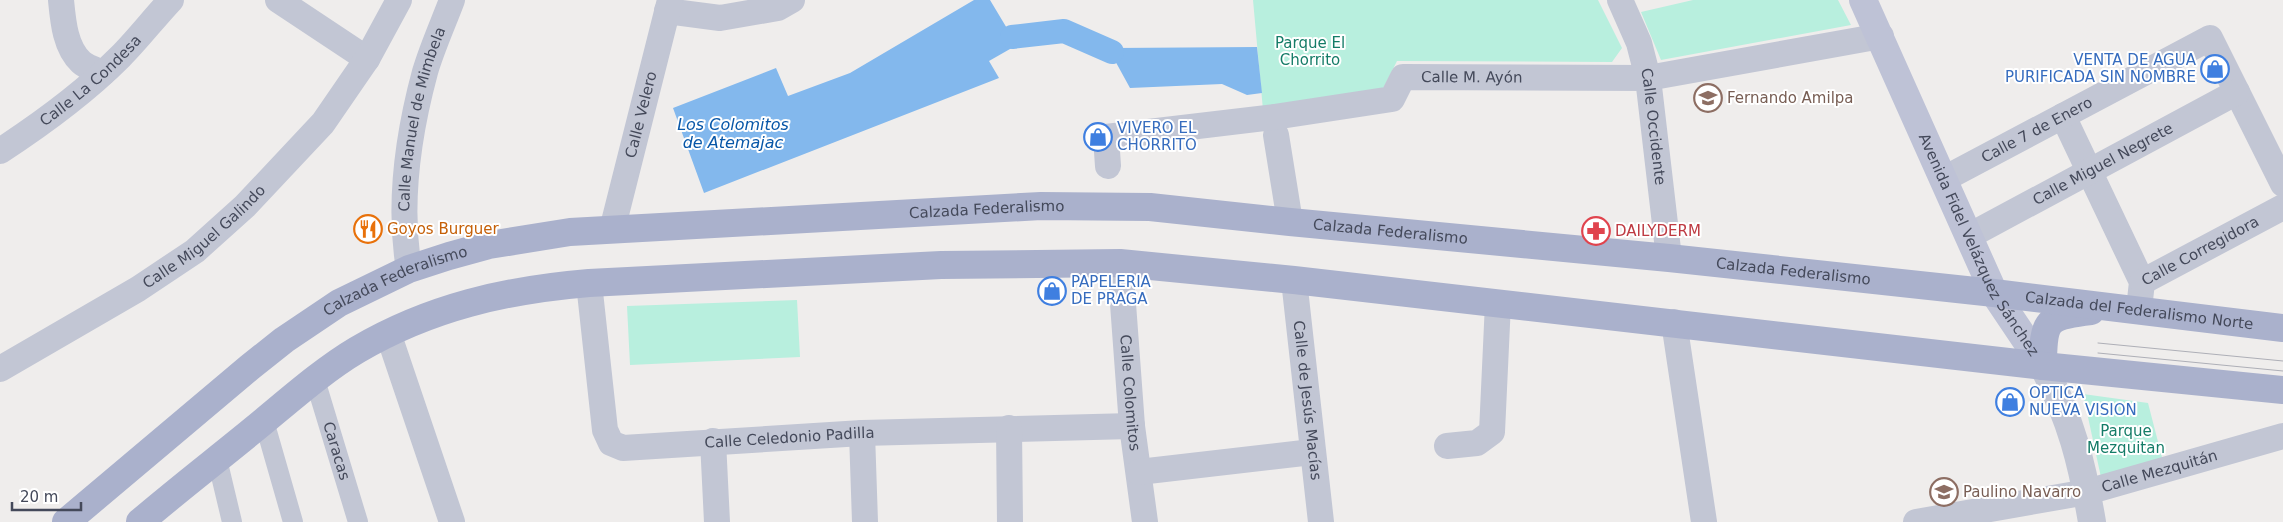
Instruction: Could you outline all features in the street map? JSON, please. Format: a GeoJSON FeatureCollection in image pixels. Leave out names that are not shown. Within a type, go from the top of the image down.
{"type":"FeatureCollection","features":[{"type":"Feature","properties":{"kind":"main road","name":"Avenida Fidel Velázquez Sánchez"},"geometry":{"type":"LineString","coordinates":[[1863,0],[1881,36],[1994,292],[2043,366]]}},
{"type":"Feature","properties":{"kind":"main road","name":"Calzada Federalismo"},"geometry":{"type":"LineString","coordinates":[[66,522],[284,340],[339,303],[409,269],[489,245],[570,232],[1060,205],[1150,207],[1994,292]]}},
{"type":"Feature","properties":{"kind":"main road"},"geometry":{"type":"LineString","coordinates":[[155,516],[217,459],[315,380],[356,350],[388,333],[440,312],[481,299],[534,288],[589,282],[941,265],[1120,263],[1498,302],[2043,366],[2283,390]]}},
{"type":"Feature","properties":{"kind":"main road","name":"Calzada del Federalismo Norte"},"geometry":{"type":"LineString","coordinates":[[1994,292],[2283,328]]}},
{"type":"Feature","properties":{"kind":"main road"},"geometry":{"type":"LineString","coordinates":[[2043,366],[2045,332],[2056,318],[2063,314],[2128,308]]}},
{"type":"Feature","properties":{"kind":"street"},"geometry":{"type":"LineString","coordinates":[[61,0],[64,25],[70,45],[82,63],[103,73]]}},
{"type":"Feature","properties":{"kind":"street","name":"Calle La Condesa"},"geometry":{"type":"LineString","coordinates":[[0,151],[45,121],[103,73],[121,56],[171,0]]}},
{"type":"Feature","properties":{"kind":"street"},"geometry":{"type":"LineString","coordinates":[[278,0],[367,58],[399,0]]}},
{"type":"Feature","properties":{"kind":"street","name":"Calle Manuel de Mimbela"},"geometry":{"type":"LineString","coordinates":[[409,269],[404,224],[412,132],[426,71],[452,0]]}},
{"type":"Feature","properties":{"kind":"street"},"geometry":{"type":"LineString","coordinates":[[669,6],[720,18],[778,8],[792,0]]}},
{"type":"Feature","properties":{"kind":"street","name":"Calle Occidente"},"geometry":{"type":"LineString","coordinates":[[1620,0],[1639,43],[1648,78],[1669,258]]}},
{"type":"Feature","properties":{"kind":"street","name":"Calle Velero"},"geometry":{"type":"LineString","coordinates":[[612,230],[669,6]]}},
{"type":"Feature","properties":{"kind":"street","name":"Calle M. Ayón"},"geometry":{"type":"LineString","coordinates":[[1108,166],[1106,137],[1274,117],[1392,99],[1403,77],[1648,78],[1881,36]]}},
{"type":"Feature","properties":{"kind":"street","name":"Calle 7 de Enero"},"geometry":{"type":"LineString","coordinates":[[1944,179],[2210,38],[2237,92]]}},
{"type":"Feature","properties":{"kind":"street","name":"Calle Miguel Galindo"},"geometry":{"type":"LineString","coordinates":[[0,369],[138,289],[195,251],[245,206],[323,123],[367,58]]}},
{"type":"Feature","properties":{"kind":"street"},"geometry":{"type":"LineString","coordinates":[[2237,92],[2283,184]]}},
{"type":"Feature","properties":{"kind":"street","name":"Calle Miguel Negrete"},"geometry":{"type":"LineString","coordinates":[[1969,236],[2237,92]]}},
{"type":"Feature","properties":{"kind":"street"},"geometry":{"type":"LineString","coordinates":[[2063,116],[2142,282]]}},
{"type":"Feature","properties":{"kind":"street"},"geometry":{"type":"LineString","coordinates":[[1276,135],[1290,222]]}},
{"type":"Feature","properties":{"kind":"street","name":"Calle Corregidora"},"geometry":{"type":"LineString","coordinates":[[2128,308],[2142,282],[2283,206]]}},
{"type":"Feature","properties":{"kind":"street","name":"Calle Colomitos"},"geometry":{"type":"LineString","coordinates":[[1120,263],[1132,426],[1145,522]]}},
{"type":"Feature","properties":{"kind":"street","name":"Calle de Jesús Macías"},"geometry":{"type":"LineString","coordinates":[[1294,280],[1321,522]]}},
{"type":"Feature","properties":{"kind":"street","name":"Calle Celedonio Padilla"},"geometry":{"type":"LineString","coordinates":[[589,282],[604,430],[611,443],[623,448],[862,432],[1132,426]]}},
{"type":"Feature","properties":{"kind":"street"},"geometry":{"type":"LineString","coordinates":[[1447,446],[1477,443],[1492,432],[1498,302]]}},
{"type":"Feature","properties":{"kind":"street"},"geometry":{"type":"LineString","coordinates":[[1674,322],[1704,522]]}},
{"type":"Feature","properties":{"kind":"street"},"geometry":{"type":"LineString","coordinates":[[388,333],[452,522]]}},
{"type":"Feature","properties":{"kind":"street","name":"Avenida Fidel Velázquez Sánchez"},"geometry":{"type":"LineString","coordinates":[[2043,366],[2059,396],[2071,427],[2087,492],[2092,522]]}},
{"type":"Feature","properties":{"kind":"street","name":"Caracas"},"geometry":{"type":"LineString","coordinates":[[315,380],[358,522]]}},
{"type":"Feature","properties":{"kind":"street"},"geometry":{"type":"LineString","coordinates":[[264,421],[293,522]]}},
{"type":"Feature","properties":{"kind":"street"},"geometry":{"type":"LineString","coordinates":[[1009,428],[1010,522]]}},
{"type":"Feature","properties":{"kind":"street"},"geometry":{"type":"LineString","coordinates":[[862,432],[865,522]]}},
{"type":"Feature","properties":{"kind":"street","name":"Calle Mezquitán"},"geometry":{"type":"LineString","coordinates":[[1916,522],[2087,492],[2283,436]]}},
{"type":"Feature","properties":{"kind":"street"},"geometry":{"type":"LineString","coordinates":[[713,441],[717,522]]}},
{"type":"Feature","properties":{"kind":"street"},"geometry":{"type":"LineString","coordinates":[[1139,472],[1312,452]]}},
{"type":"Feature","properties":{"kind":"street"},"geometry":{"type":"LineString","coordinates":[[217,459],[232,522]]}},
{"type":"Feature","properties":{"kind":"green space","name":"Parque El Chorrito"},"geometry":{"type":"Polygon","coordinates":[[[1253,0],[1598,0],[1622,48],[1612,62],[1397,61],[1381,93],[1263,110],[1253,0]]]}},
{"type":"Feature","properties":{"kind":"green space"},"geometry":{"type":"Polygon","coordinates":[[[1693,0],[1838,0],[1851,25],[1661,60],[1641,12],[1693,0]]]}},
{"type":"Feature","properties":{"kind":"green space"},"geometry":{"type":"Polygon","coordinates":[[[797,300],[800,357],[630,365],[627,306],[797,300]]]}},
{"type":"Feature","properties":{"kind":"green space","name":"Parque Mezquitan"},"geometry":{"type":"Polygon","coordinates":[[[2083,394],[2148,403],[2164,465],[2102,482],[2083,394]]]}},
{"type":"Feature","properties":{"kind":"water","name":"Los Colomitos de Atemajac"},"geometry":{"type":"Polygon","coordinates":[[[974,0],[990,0],[1017,45],[989,61],[999,78],[704,193],[673,108],[776,68],[788,96],[850,73],[974,0]]]}},
{"type":"Feature","properties":{"kind":"water"},"geometry":{"type":"Polygon","coordinates":[[[1257,47],[1262,93],[1247,95],[1222,84],[1130,88],[1113,57],[1113,48],[1257,47]]]}},
{"type":"Feature","properties":{"kind":"waterway"},"geometry":{"type":"LineString","coordinates":[[1012,37],[1064,31],[1112,52]]}},
{"type":"Feature","properties":{"kind":"tram line"},"geometry":{"type":"LineString","coordinates":[[2098,343],[2283,361]]}},
{"type":"Feature","properties":{"kind":"tram line"},"geometry":{"type":"LineString","coordinates":[[2098,353],[2283,371]]}},
{"type":"Feature","properties":{"kind":"place","name":"VENTA DE AGUA PURIFICADA SIN NOMBRE"},"geometry":{"type":"Point","coordinates":[2215,69]}},
{"type":"Feature","properties":{"kind":"place","name":"Fernando Amilpa"},"geometry":{"type":"Point","coordinates":[1708,98]}},
{"type":"Feature","properties":{"kind":"place","name":"VIVERO EL CHORRITO"},"geometry":{"type":"Point","coordinates":[1098,137]}},
{"type":"Feature","properties":{"kind":"place","name":"Goyos Burguer"},"geometry":{"type":"Point","coordinates":[368,229]}},
{"type":"Feature","properties":{"kind":"place","name":"DAILYDERM"},"geometry":{"type":"Point","coordinates":[1596,231]}},
{"type":"Feature","properties":{"kind":"place","name":"PAPELERIA DE PRAGA"},"geometry":{"type":"Point","coordinates":[1052,291]}},
{"type":"Feature","properties":{"kind":"place","name":"OPTICA NUEVA VISION"},"geometry":{"type":"Point","coordinates":[2010,402]}},
{"type":"Feature","properties":{"kind":"place","name":"Paulino Navarro"},"geometry":{"type":"Point","coordinates":[1944,492]}}]}
